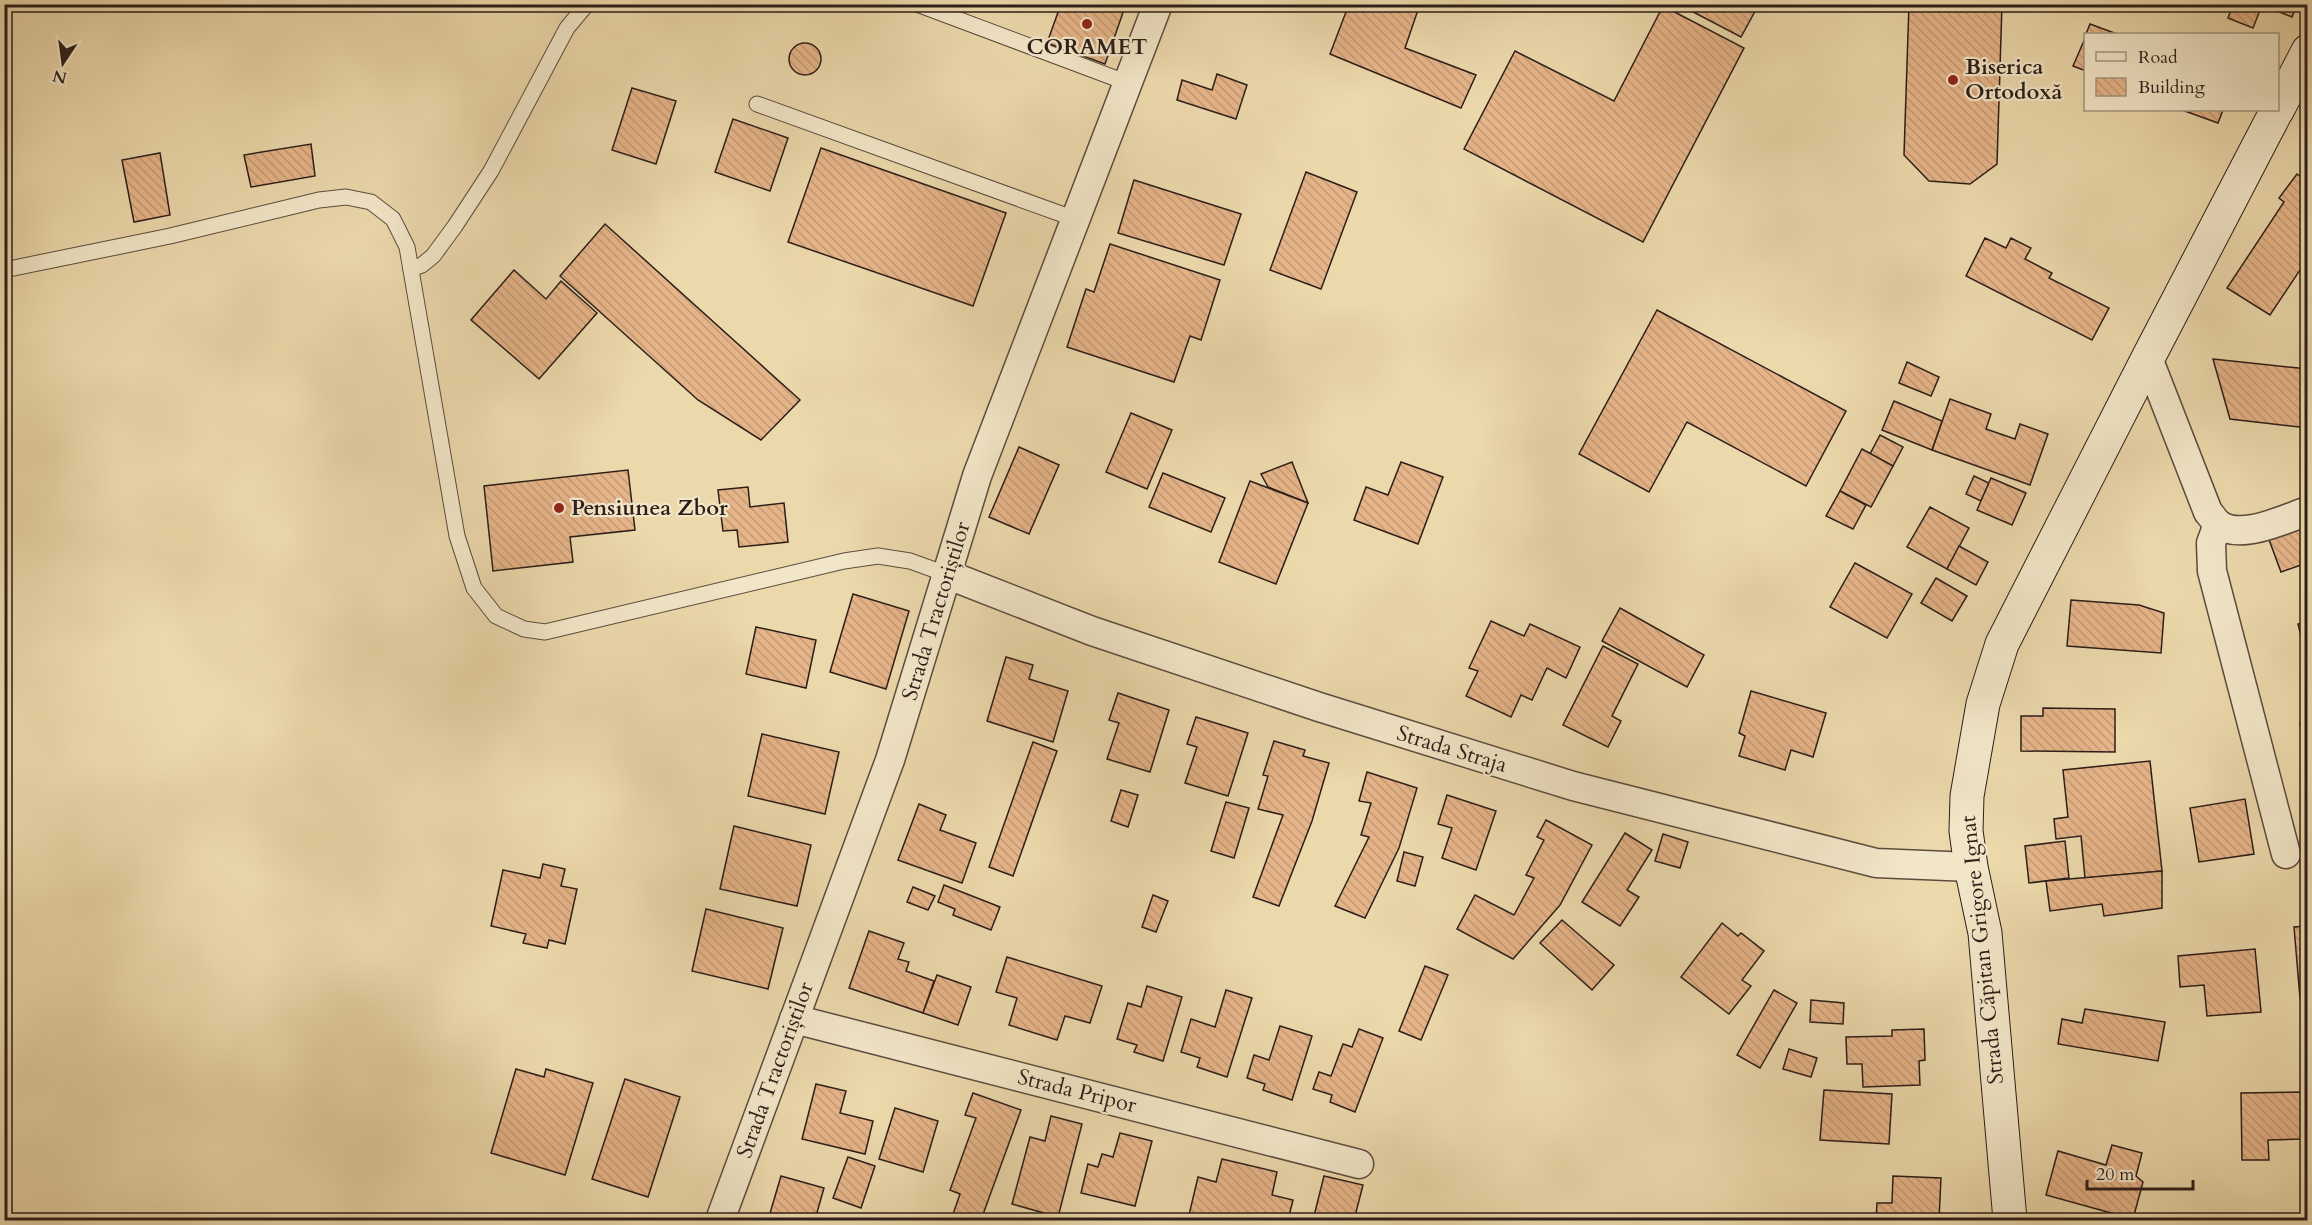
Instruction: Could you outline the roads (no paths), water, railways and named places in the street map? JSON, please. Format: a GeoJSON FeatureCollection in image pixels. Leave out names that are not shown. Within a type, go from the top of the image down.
{"type":"FeatureCollection","features":[{"type":"Feature","properties":{"kind":"main road","name":"Strada Căpitan Grigore Ignat"},"geometry":{"type":"LineString","coordinates":[[2279,105],[2307,51]]}},
{"type":"Feature","properties":{"kind":"main road","name":"Strada Căpitan Grigore Ignat"},"geometry":{"type":"LineString","coordinates":[[2010,1221],[1985,933],[1966,831],[1966,796],[1983,704],[2002,644],[2276,111]]}},
{"type":"Feature","properties":{"kind":"street","name":"Strada Tractoriștilor"},"geometry":{"type":"LineString","coordinates":[[720,1221],[890,760],[977,476],[1158,4]]}},
{"type":"Feature","properties":{"kind":"street"},"geometry":{"type":"LineString","coordinates":[[2148,357],[2208,512],[2218,524],[2235,531],[2257,529],[2307,511]]}},
{"type":"Feature","properties":{"kind":"street"},"geometry":{"type":"LineString","coordinates":[[2218,524],[2211,543],[2212,571],[2286,854]]}},
{"type":"Feature","properties":{"kind":"street","name":"Strada Straja"},"geometry":{"type":"LineString","coordinates":[[946,574],[1092,631],[1319,707],[1573,786],[1876,863],[1971,867]]}},
{"type":"Feature","properties":{"kind":"street","name":"Strada Pripor"},"geometry":{"type":"LineString","coordinates":[[794,1019],[1359,1164]]}},
{"type":"Feature","properties":{"kind":"lane"},"geometry":{"type":"LineString","coordinates":[[411,269],[422,265],[433,256],[491,171],[567,28],[587,4]]}},
{"type":"Feature","properties":{"kind":"lane"},"geometry":{"type":"LineString","coordinates":[[917,4],[1128,83]]}},
{"type":"Feature","properties":{"kind":"lane"},"geometry":{"type":"LineString","coordinates":[[757,104],[1075,219]]}},
{"type":"Feature","properties":{"kind":"lane"},"geometry":{"type":"LineString","coordinates":[[4,270],[170,236],[320,200],[346,197],[371,202],[393,219],[407,247],[458,536],[474,588],[496,616],[524,629],[545,632],[844,561],[878,556],[910,561],[946,574]]}},
{"type":"Feature","properties":{"kind":"place","name":"CORAMET"},"geometry":{"type":"Point","coordinates":[1087,24]}},
{"type":"Feature","properties":{"kind":"place","name":"Biserica Ortodoxă"},"geometry":{"type":"Point","coordinates":[1953,80]}},
{"type":"Feature","properties":{"kind":"place","name":"Pensiunea Zbor"},"geometry":{"type":"Point","coordinates":[559,508]}}]}
